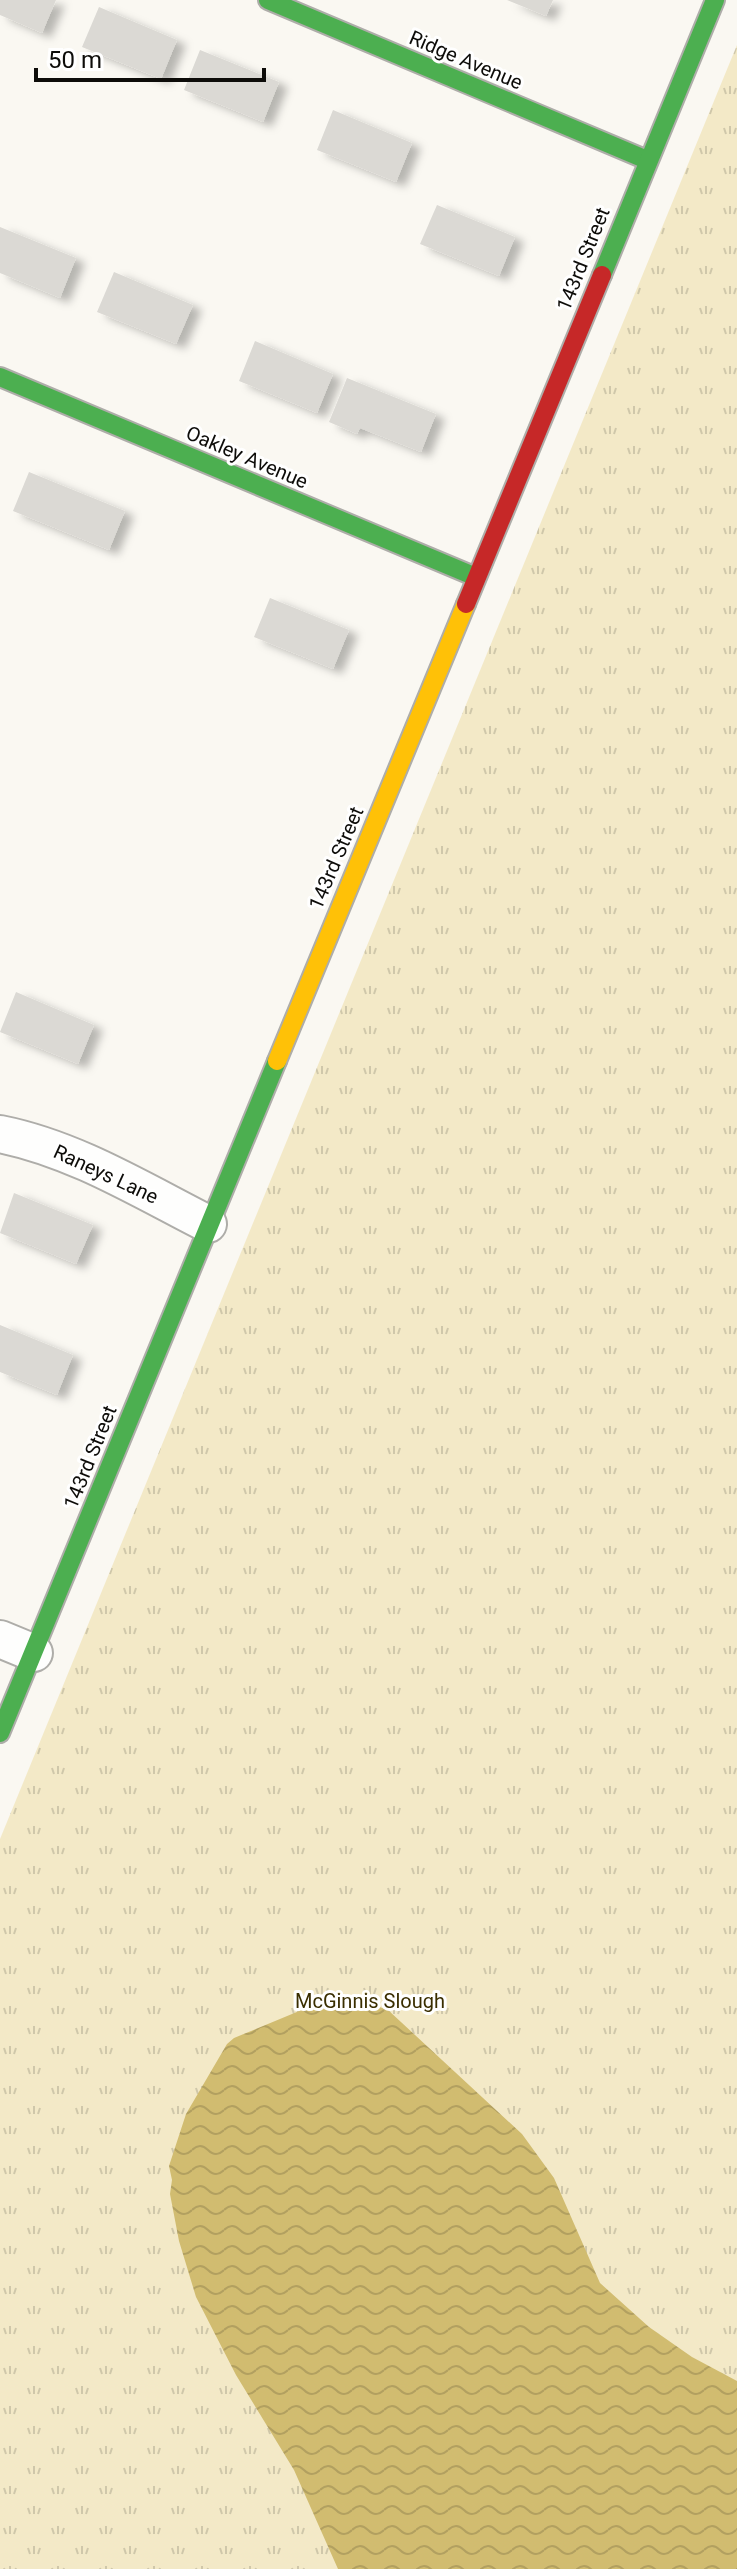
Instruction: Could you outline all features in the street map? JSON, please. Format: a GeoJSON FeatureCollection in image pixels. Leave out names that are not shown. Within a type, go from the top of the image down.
{"type":"FeatureCollection","features":[{"type":"Feature","properties":{"kind":"main road","name":"Ridge Avenue"},"geometry":{"type":"LineString","coordinates":[[268,0],[647,160]]}},
{"type":"Feature","properties":{"kind":"main road","name":"143rd Street"},"geometry":{"type":"LineString","coordinates":[[0,1733],[715,0]]}},
{"type":"Feature","properties":{"kind":"main road","name":"Oakley Avenue"},"geometry":{"type":"LineString","coordinates":[[0,377],[476,577]]}},
{"type":"Feature","properties":{"kind":"street","name":"Raneys Lane"},"geometry":{"type":"LineString","coordinates":[[0,1134],[25,1139],[83,1160],[208,1224]]}},
{"type":"Feature","properties":{"kind":"street"},"geometry":{"type":"LineString","coordinates":[[0,1639],[34,1653]]}},
{"type":"Feature","properties":{"kind":"green space","name":"McGinnis Slough"},"geometry":{"type":"Polygon","coordinates":[[[737,45],[737,2569],[0,2569],[0,1839],[737,45]]]}},
{"type":"Feature","properties":{"kind":"water"},"geometry":{"type":"Polygon","coordinates":[[[345,1995],[388,2010],[522,2134],[554,2178],[600,2283],[649,2327],[692,2357],[737,2381],[737,2569],[338,2569],[294,2470],[236,2375],[196,2297],[179,2241],[170,2194],[172,2180],[169,2166],[186,2114],[227,2044],[234,2038],[333,1997],[345,1995]]]}},
{"type":"Feature","properties":{"kind":"building"},"geometry":{"type":"Polygon","coordinates":[[[0,0],[56,0],[42,33],[0,15],[0,0]]]}},
{"type":"Feature","properties":{"kind":"building"},"geometry":{"type":"Polygon","coordinates":[[[507,0],[553,0],[546,16],[507,0]]]}},
{"type":"Feature","properties":{"kind":"building"},"geometry":{"type":"Polygon","coordinates":[[[99,7],[177,40],[161,79],[82,47],[99,7]]]}},
{"type":"Feature","properties":{"kind":"building"},"geometry":{"type":"Polygon","coordinates":[[[200,50],[279,82],[263,122],[184,90],[200,50]]]}},
{"type":"Feature","properties":{"kind":"building"},"geometry":{"type":"Polygon","coordinates":[[[333,110],[412,143],[396,182],[317,150],[333,110]]]}},
{"type":"Feature","properties":{"kind":"building"},"geometry":{"type":"Polygon","coordinates":[[[437,205],[515,237],[499,276],[420,244],[437,205]]]}},
{"type":"Feature","properties":{"kind":"building"},"geometry":{"type":"Polygon","coordinates":[[[0,227],[76,258],[60,298],[0,273],[0,227]]]}},
{"type":"Feature","properties":{"kind":"building"},"geometry":{"type":"Polygon","coordinates":[[[114,272],[193,305],[176,344],[97,312],[114,272]]]}},
{"type":"Feature","properties":{"kind":"building"},"geometry":{"type":"Polygon","coordinates":[[[255,341],[333,374],[317,413],[239,381],[255,341]]]}},
{"type":"Feature","properties":{"kind":"building"},"geometry":{"type":"Polygon","coordinates":[[[347,378],[436,414],[421,452],[360,428],[357,434],[329,422],[347,378]]]}},
{"type":"Feature","properties":{"kind":"building"},"geometry":{"type":"Polygon","coordinates":[[[29,472],[125,511],[109,550],[13,511],[29,472]]]}},
{"type":"Feature","properties":{"kind":"building"},"geometry":{"type":"Polygon","coordinates":[[[270,598],[349,630],[333,669],[254,637],[270,598]]]}},
{"type":"Feature","properties":{"kind":"building"},"geometry":{"type":"Polygon","coordinates":[[[16,992],[94,1025],[78,1064],[0,1032],[16,992]]]}},
{"type":"Feature","properties":{"kind":"building"},"geometry":{"type":"Polygon","coordinates":[[[14,1193],[93,1225],[76,1264],[0,1233],[14,1193]]]}},
{"type":"Feature","properties":{"kind":"building"},"geometry":{"type":"Polygon","coordinates":[[[0,1325],[73,1355],[57,1395],[0,1372],[0,1325]]]}},
{"type":"Feature","properties":{"kind":"traffic: fast"},"geometry":{"type":"LineString","coordinates":[[268,0],[647,160]]}},
{"type":"Feature","properties":{"kind":"traffic: fast"},"geometry":{"type":"LineString","coordinates":[[602,275],[715,0]]}},
{"type":"Feature","properties":{"kind":"traffic: fast"},"geometry":{"type":"LineString","coordinates":[[0,377],[476,577]]}},
{"type":"Feature","properties":{"kind":"traffic: fast"},"geometry":{"type":"LineString","coordinates":[[0,1733],[277,1061]]}},
{"type":"Feature","properties":{"kind":"traffic: slow"},"geometry":{"type":"LineString","coordinates":[[277,1061],[466,604]]}},
{"type":"Feature","properties":{"kind":"traffic: jam"},"geometry":{"type":"LineString","coordinates":[[466,604],[602,275]]}}]}
